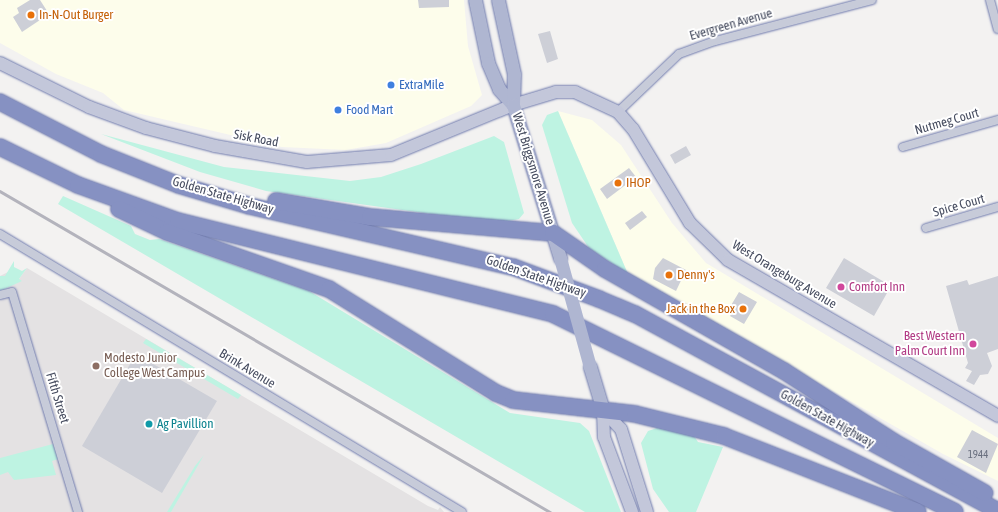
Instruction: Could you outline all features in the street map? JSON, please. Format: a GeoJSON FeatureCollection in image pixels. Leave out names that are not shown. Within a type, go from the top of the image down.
{"type":"FeatureCollection","features":[{"type":"Feature","properties":{"kind":"highway"},"geometry":{"type":"LineString","coordinates":[[4,105],[202,184],[276,201],[370,216],[553,233],[605,269],[784,371],[894,442],[998,501]]}},
{"type":"Feature","properties":{"kind":"highway","name":"Golden State Highway"},"geometry":{"type":"LineString","coordinates":[[4,105],[100,154],[179,185],[250,206],[513,267],[599,299],[641,318],[998,511]]}},
{"type":"Feature","properties":{"kind":"highway","name":"Golden State Highway"},"geometry":{"type":"LineString","coordinates":[[0,147],[78,185],[142,210],[239,239],[476,293],[554,314],[955,512]]}},
{"type":"Feature","properties":{"kind":"highway"},"geometry":{"type":"LineString","coordinates":[[78,185],[138,221],[329,289],[496,393],[528,404],[603,410],[724,436],[918,512]]}},
{"type":"Feature","properties":{"kind":"main road","name":"West Briggsmore Avenue"},"geometry":{"type":"LineString","coordinates":[[475,0],[488,63],[499,89],[513,105]]}},
{"type":"Feature","properties":{"kind":"main road","name":"West Briggsmore Avenue"},"geometry":{"type":"LineString","coordinates":[[498,0],[514,74],[513,105],[553,233],[603,410]]}},
{"type":"Feature","properties":{"kind":"main road","name":"Sisk Road"},"geometry":{"type":"LineString","coordinates":[[0,63],[89,107],[146,128],[215,146],[307,162],[356,160],[398,153],[513,105]]}},
{"type":"Feature","properties":{"kind":"main road","name":"West Orangeburg Avenue"},"geometry":{"type":"LineString","coordinates":[[513,105],[556,92],[576,92],[618,112],[633,129],[690,223],[728,260],[998,416]]}},
{"type":"Feature","properties":{"kind":"main road"},"geometry":{"type":"LineString","coordinates":[[603,410],[604,437],[632,512]]}},
{"type":"Feature","properties":{"kind":"main road"},"geometry":{"type":"LineString","coordinates":[[603,410],[621,429],[648,512]]}},
{"type":"Feature","properties":{"kind":"street","name":"Evergreen Avenue"},"geometry":{"type":"LineString","coordinates":[[618,112],[679,54],[715,41],[872,0]]}},
{"type":"Feature","properties":{"kind":"street"},"geometry":{"type":"LineString","coordinates":[[990,0],[998,29]]}},
{"type":"Feature","properties":{"kind":"street","name":"Nutmeg Court"},"geometry":{"type":"LineString","coordinates":[[903,147],[998,120]]}},
{"type":"Feature","properties":{"kind":"street","name":"Spice Court"},"geometry":{"type":"LineString","coordinates":[[926,228],[998,207]]}},
{"type":"Feature","properties":{"kind":"street","name":"Brink Avenue"},"geometry":{"type":"LineString","coordinates":[[0,234],[458,511]]}},
{"type":"Feature","properties":{"kind":"street","name":"Fifth Street"},"geometry":{"type":"LineString","coordinates":[[0,295],[12,292],[78,512]]}},
{"type":"Feature","properties":{"kind":"shaded area"},"geometry":{"type":"Polygon","coordinates":[[[0,0],[464,0],[468,46],[482,95],[471,106],[386,143],[346,150],[282,147],[124,110],[103,93],[56,74],[0,43],[0,0]]]}},
{"type":"Feature","properties":{"kind":"shaded area"},"geometry":{"type":"Polygon","coordinates":[[[558,111],[592,120],[621,145],[672,223],[706,263],[998,438],[998,481],[943,454],[628,274],[558,111]]]}},
{"type":"Feature","properties":{"kind":"shaded area","name":"Modesto Junior College West Campus"},"geometry":{"type":"Polygon","coordinates":[[[27,268],[428,506],[438,510],[440,507],[444,512],[0,512],[0,276],[8,272],[19,279],[27,268]]]}},
{"type":"Feature","properties":{"kind":"green space"},"geometry":{"type":"Polygon","coordinates":[[[558,111],[628,274],[589,248],[572,223],[542,125],[547,115],[558,111]]]}},
{"type":"Feature","properties":{"kind":"green space"},"geometry":{"type":"Polygon","coordinates":[[[101,134],[224,167],[350,181],[381,177],[421,164],[494,136],[504,142],[524,213],[519,219],[496,223],[266,191],[200,172],[101,134]]]}},
{"type":"Feature","properties":{"kind":"green space"},"geometry":{"type":"Polygon","coordinates":[[[63,196],[131,226],[135,234],[150,240],[159,239],[309,291],[510,413],[580,423],[589,431],[621,512],[585,512],[58,204],[63,196]]]}},
{"type":"Feature","properties":{"kind":"green space"},"geometry":{"type":"Polygon","coordinates":[[[14,261],[14,267],[22,271],[27,268],[19,279],[22,281],[0,291],[0,276],[5,276],[14,261]]]}},
{"type":"Feature","properties":{"kind":"green space"},"geometry":{"type":"Polygon","coordinates":[[[146,339],[241,395],[238,399],[143,343],[146,339]]]}},
{"type":"Feature","properties":{"kind":"green space"},"geometry":{"type":"Polygon","coordinates":[[[660,427],[694,436],[698,442],[723,447],[696,512],[669,512],[653,489],[641,443],[648,431],[660,427]]]}},
{"type":"Feature","properties":{"kind":"green space"},"geometry":{"type":"Polygon","coordinates":[[[53,444],[58,459],[52,461],[56,475],[14,480],[8,472],[0,475],[0,458],[53,444]]]}},
{"type":"Feature","properties":{"kind":"green space"},"geometry":{"type":"Polygon","coordinates":[[[204,455],[171,512],[167,512],[195,466],[204,455]]]}},
{"type":"Feature","properties":{"kind":"building","name":"In-N-Out Burger"},"geometry":{"type":"Polygon","coordinates":[[[30,0],[40,0],[49,14],[22,32],[13,17],[19,13],[17,8],[30,0]]]}},
{"type":"Feature","properties":{"kind":"building"},"geometry":{"type":"Polygon","coordinates":[[[418,0],[449,0],[449,7],[419,8],[418,0]]]}},
{"type":"Feature","properties":{"kind":"building"},"geometry":{"type":"Polygon","coordinates":[[[550,31],[558,59],[547,63],[538,34],[550,31]]]}},
{"type":"Feature","properties":{"kind":"building"},"geometry":{"type":"Polygon","coordinates":[[[686,146],[691,155],[675,164],[670,155],[686,146]]]}},
{"type":"Feature","properties":{"kind":"building","name":"IHOP"},"geometry":{"type":"Polygon","coordinates":[[[629,168],[636,177],[607,199],[600,189],[629,168]]]}},
{"type":"Feature","properties":{"kind":"building"},"geometry":{"type":"Polygon","coordinates":[[[642,211],[647,217],[630,230],[625,223],[642,211]]]}},
{"type":"Feature","properties":{"kind":"building","name":"Denny's"},"geometry":{"type":"Polygon","coordinates":[[[663,258],[686,270],[676,291],[653,279],[655,268],[663,258]]]}},
{"type":"Feature","properties":{"kind":"building","name":"Comfort Inn"},"geometry":{"type":"Polygon","coordinates":[[[844,258],[891,286],[874,316],[826,288],[844,258]]]}},
{"type":"Feature","properties":{"kind":"building"},"geometry":{"type":"Polygon","coordinates":[[[998,276],[998,349],[987,353],[992,366],[988,374],[980,375],[974,385],[966,381],[972,371],[965,368],[968,363],[946,286],[967,280],[969,285],[998,276]]]}},
{"type":"Feature","properties":{"kind":"building","name":"Jack in the Box"},"geometry":{"type":"Polygon","coordinates":[[[739,292],[757,302],[744,324],[730,316],[734,310],[730,307],[739,292]]]}},
{"type":"Feature","properties":{"kind":"building","name":"Ag Pavillion"},"geometry":{"type":"Polygon","coordinates":[[[136,354],[217,401],[162,493],[82,446],[136,354]]]}},
{"type":"Feature","properties":{"kind":"building"},"geometry":{"type":"Polygon","coordinates":[[[972,430],[998,444],[986,473],[957,457],[972,430]]]}},
{"type":"Feature","properties":{"kind":"railway"},"geometry":{"type":"LineString","coordinates":[[0,191],[550,512]]}},
{"type":"Feature","properties":{"kind":"place","name":"In-N-Out Burger"},"geometry":{"type":"Point","coordinates":[31,15]}},
{"type":"Feature","properties":{"kind":"place","name":"ExtraMile"},"geometry":{"type":"Point","coordinates":[391,85]}},
{"type":"Feature","properties":{"kind":"place","name":"Food Mart"},"geometry":{"type":"Point","coordinates":[338,110]}},
{"type":"Feature","properties":{"kind":"place","name":"IHOP"},"geometry":{"type":"Point","coordinates":[618,183]}},
{"type":"Feature","properties":{"kind":"place","name":"Denny's"},"geometry":{"type":"Point","coordinates":[669,275]}},
{"type":"Feature","properties":{"kind":"place","name":"Comfort Inn"},"geometry":{"type":"Point","coordinates":[841,287]}},
{"type":"Feature","properties":{"kind":"place","name":"Jack in the Box"},"geometry":{"type":"Point","coordinates":[743,309]}},
{"type":"Feature","properties":{"kind":"place","name":"Best Western Palm Court Inn"},"geometry":{"type":"Point","coordinates":[973,344]}},
{"type":"Feature","properties":{"kind":"place","name":"Modesto Junior College West Campus"},"geometry":{"type":"Point","coordinates":[96,366]}},
{"type":"Feature","properties":{"kind":"place","name":"Ag Pavillion"},"geometry":{"type":"Point","coordinates":[149,424]}}]}
